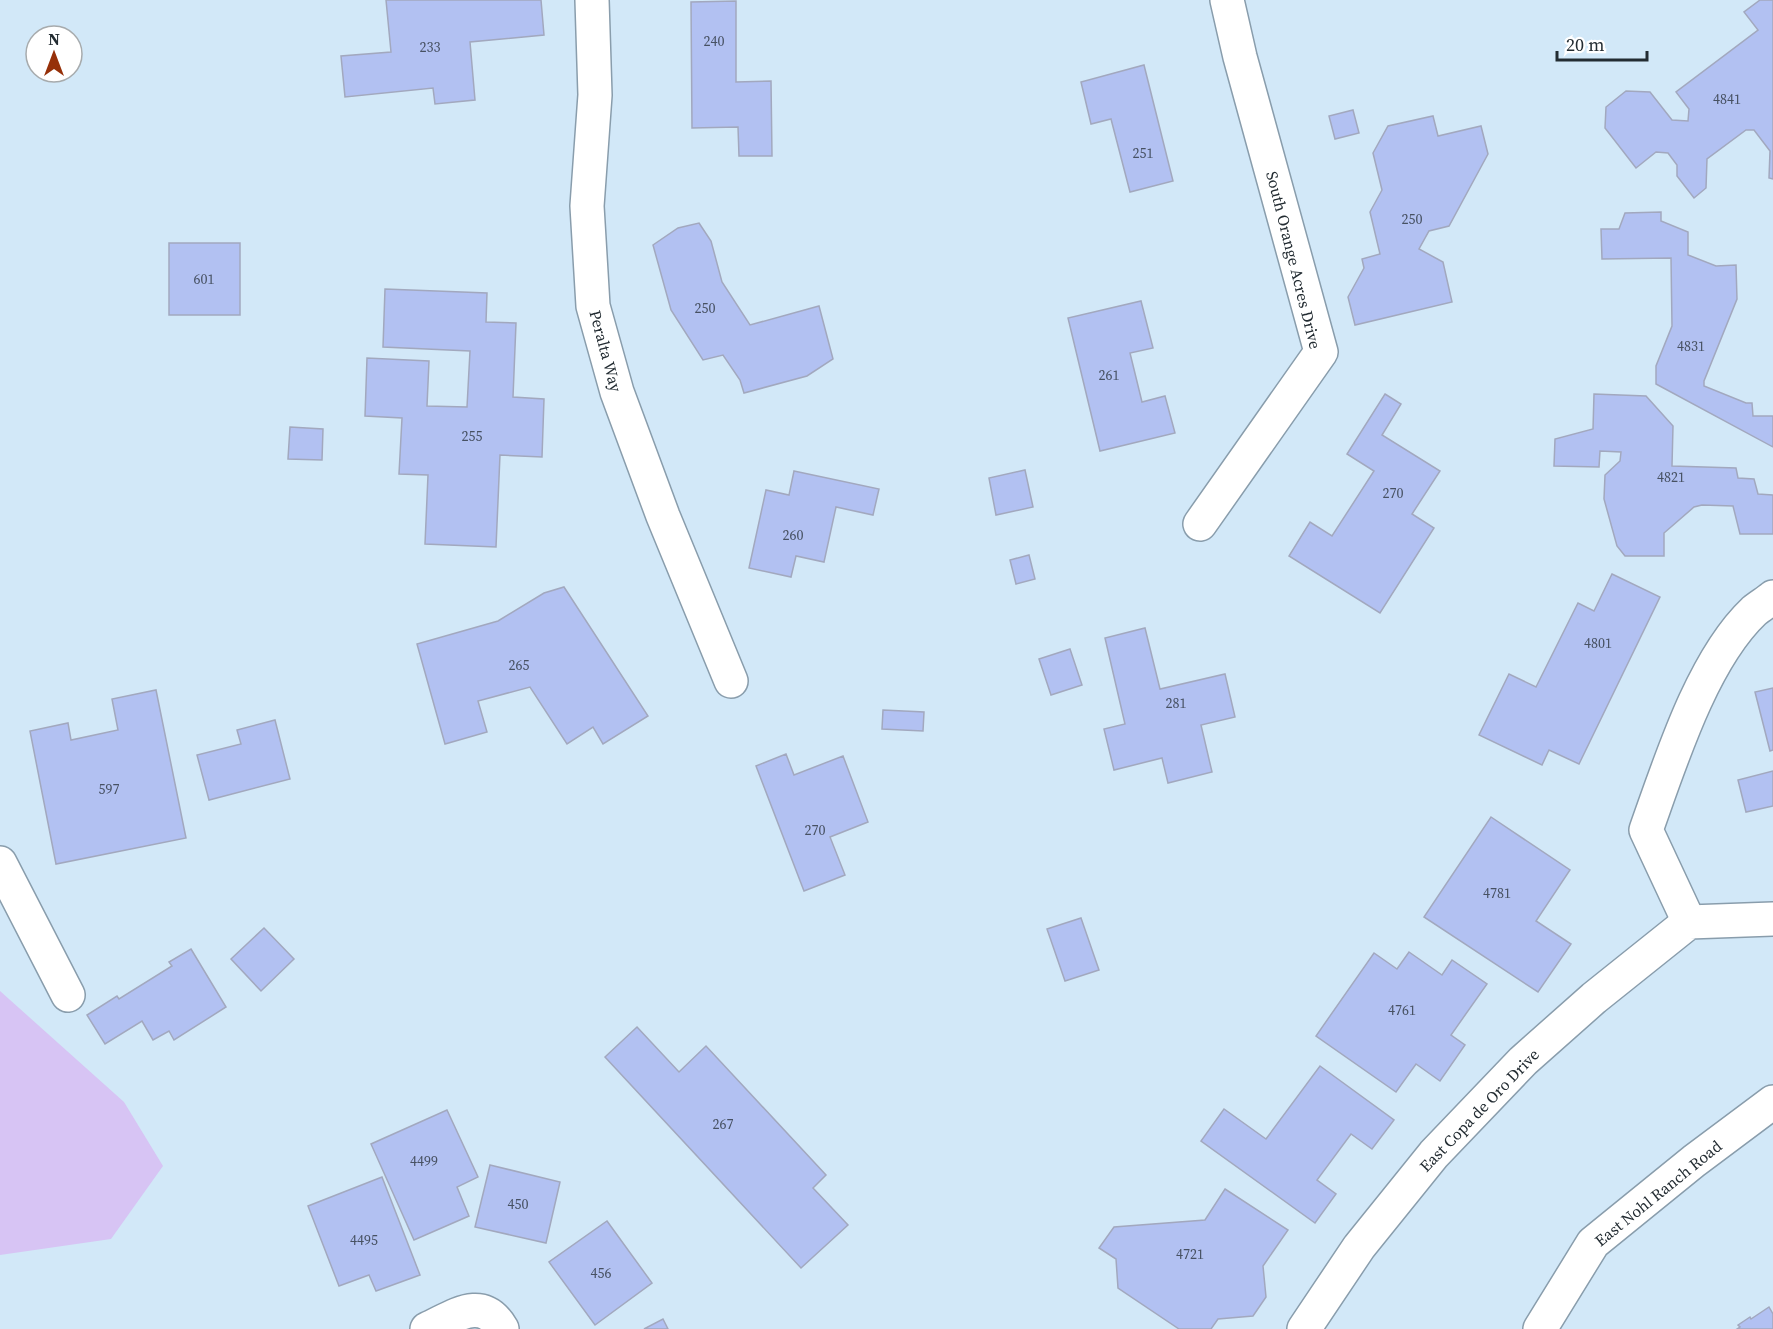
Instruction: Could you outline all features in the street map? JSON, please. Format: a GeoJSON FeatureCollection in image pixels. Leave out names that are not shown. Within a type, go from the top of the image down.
{"type":"FeatureCollection","features":[{"type":"Feature","properties":{"kind":"street","name":"Peralta Way"},"geometry":{"type":"LineString","coordinates":[[592,0],[596,95],[587,206],[593,306],[617,392],[663,516],[731,681]]}},
{"type":"Feature","properties":{"kind":"street","name":"South Orange Acres Drive"},"geometry":{"type":"LineString","coordinates":[[1200,524],[1321,352],[1240,57],[1227,0]]}},
{"type":"Feature","properties":{"kind":"street"},"geometry":{"type":"LineString","coordinates":[[1773,597],[1754,611],[1730,640],[1708,677],[1678,742],[1646,830],[1689,922],[1773,919]]}},
{"type":"Feature","properties":{"kind":"street"},"geometry":{"type":"LineString","coordinates":[[0,863],[68,995]]}},
{"type":"Feature","properties":{"kind":"street","name":"East Copa de Oro Drive"},"geometry":{"type":"LineString","coordinates":[[1304,1329],[1359,1247],[1434,1154],[1523,1061],[1594,998],[1689,922]]}},
{"type":"Feature","properties":{"kind":"street","name":"East Nohl Ranch Road"},"geometry":{"type":"LineString","coordinates":[[1540,1329],[1593,1243],[1694,1161],[1773,1102]]}},
{"type":"Feature","properties":{"kind":"street"},"geometry":{"type":"LineString","coordinates":[[427,1329],[464,1312],[481,1309],[493,1316],[502,1329]]}},
{"type":"Feature","properties":{"kind":"shaded area"},"geometry":{"type":"Polygon","coordinates":[[[0,991],[124,1102],[163,1166],[111,1239],[0,1255],[0,991]]]}},
{"type":"Feature","properties":{"kind":"building"},"geometry":{"type":"Polygon","coordinates":[[[386,0],[541,0],[544,35],[470,42],[475,100],[435,104],[433,88],[345,97],[341,56],[391,52],[386,0]]]}},
{"type":"Feature","properties":{"kind":"building"},"geometry":{"type":"Polygon","coordinates":[[[1760,0],[1773,0],[1773,179],[1769,178],[1770,151],[1754,130],[1746,130],[1707,159],[1706,188],[1694,198],[1677,176],[1677,165],[1668,153],[1656,152],[1636,168],[1605,128],[1606,107],[1626,91],[1650,92],[1672,120],[1688,121],[1689,109],[1676,92],[1758,30],[1744,12],[1760,0]]]}},
{"type":"Feature","properties":{"kind":"building"},"geometry":{"type":"Polygon","coordinates":[[[736,1],[736,82],[771,81],[772,156],[739,156],[738,127],[692,128],[691,2],[736,1]]]}},
{"type":"Feature","properties":{"kind":"building"},"geometry":{"type":"Polygon","coordinates":[[[1144,65],[1173,181],[1130,192],[1111,119],[1091,124],[1081,82],[1144,65]]]}},
{"type":"Feature","properties":{"kind":"building"},"geometry":{"type":"Polygon","coordinates":[[[1353,110],[1359,133],[1335,139],[1329,116],[1353,110]]]}},
{"type":"Feature","properties":{"kind":"building"},"geometry":{"type":"Polygon","coordinates":[[[1433,116],[1438,136],[1481,126],[1488,154],[1449,226],[1429,231],[1419,249],[1443,262],[1452,302],[1355,325],[1348,297],[1364,268],[1362,259],[1380,254],[1370,212],[1382,190],[1373,153],[1388,126],[1433,116]]]}},
{"type":"Feature","properties":{"kind":"building"},"geometry":{"type":"Polygon","coordinates":[[[1661,212],[1661,221],[1688,232],[1688,255],[1716,266],[1736,265],[1737,299],[1704,386],[1746,403],[1752,403],[1753,416],[1773,416],[1773,447],[1656,384],[1656,366],[1672,326],[1671,258],[1602,259],[1601,229],[1619,229],[1625,213],[1661,212]]]}},
{"type":"Feature","properties":{"kind":"building"},"geometry":{"type":"Polygon","coordinates":[[[699,223],[711,241],[722,282],[750,325],[819,306],[833,359],[807,376],[744,393],[740,380],[723,355],[703,360],[671,310],[653,245],[678,228],[699,223]]]}},
{"type":"Feature","properties":{"kind":"building"},"geometry":{"type":"Polygon","coordinates":[[[169,243],[240,243],[240,315],[169,315],[169,243]]]}},
{"type":"Feature","properties":{"kind":"building"},"geometry":{"type":"Polygon","coordinates":[[[385,289],[487,293],[486,322],[516,323],[513,397],[544,399],[542,457],[500,455],[496,547],[425,544],[428,475],[399,474],[402,418],[365,416],[367,358],[429,361],[427,406],[467,407],[470,351],[383,347],[385,289]]]}},
{"type":"Feature","properties":{"kind":"building"},"geometry":{"type":"Polygon","coordinates":[[[1141,301],[1153,348],[1130,353],[1142,402],[1165,396],[1175,433],[1100,451],[1068,318],[1141,301]]]}},
{"type":"Feature","properties":{"kind":"building"},"geometry":{"type":"Polygon","coordinates":[[[1385,394],[1401,404],[1382,435],[1440,471],[1412,514],[1434,528],[1380,613],[1289,556],[1310,522],[1332,536],[1374,471],[1347,454],[1385,394]]]}},
{"type":"Feature","properties":{"kind":"building"},"geometry":{"type":"Polygon","coordinates":[[[1594,394],[1646,396],[1673,426],[1672,466],[1736,468],[1738,478],[1754,479],[1758,494],[1773,495],[1773,534],[1740,534],[1733,506],[1702,505],[1694,507],[1664,533],[1664,556],[1625,556],[1617,546],[1604,499],[1605,475],[1620,461],[1621,452],[1600,451],[1599,467],[1554,466],[1555,439],[1593,429],[1594,394]]]}},
{"type":"Feature","properties":{"kind":"building"},"geometry":{"type":"Polygon","coordinates":[[[290,427],[323,429],[322,460],[288,459],[290,427]]]}},
{"type":"Feature","properties":{"kind":"building"},"geometry":{"type":"Polygon","coordinates":[[[1025,470],[1033,507],[996,515],[989,478],[1025,470]]]}},
{"type":"Feature","properties":{"kind":"building"},"geometry":{"type":"Polygon","coordinates":[[[794,471],[879,489],[873,515],[836,507],[824,562],[796,556],[791,577],[749,568],[766,490],[789,495],[794,471]]]}},
{"type":"Feature","properties":{"kind":"building"},"geometry":{"type":"Polygon","coordinates":[[[1029,555],[1035,579],[1016,584],[1010,560],[1029,555]]]}},
{"type":"Feature","properties":{"kind":"building"},"geometry":{"type":"Polygon","coordinates":[[[1612,574],[1660,597],[1579,764],[1549,750],[1542,765],[1479,735],[1509,674],[1536,687],[1578,603],[1594,611],[1612,574]]]}},
{"type":"Feature","properties":{"kind":"building"},"geometry":{"type":"Polygon","coordinates":[[[564,587],[648,716],[603,744],[593,727],[567,744],[530,687],[478,701],[487,732],[445,744],[417,644],[498,621],[544,593],[564,587]]]}},
{"type":"Feature","properties":{"kind":"building"},"geometry":{"type":"Polygon","coordinates":[[[1145,628],[1160,689],[1225,674],[1235,717],[1201,725],[1212,772],[1168,783],[1162,758],[1114,770],[1104,729],[1125,724],[1105,638],[1145,628]]]}},
{"type":"Feature","properties":{"kind":"building"},"geometry":{"type":"Polygon","coordinates":[[[1070,649],[1082,685],[1051,695],[1039,659],[1070,649]]]}},
{"type":"Feature","properties":{"kind":"building"},"geometry":{"type":"Polygon","coordinates":[[[1773,688],[1773,750],[1770,751],[1755,692],[1773,688]]]}},
{"type":"Feature","properties":{"kind":"building"},"geometry":{"type":"Polygon","coordinates":[[[156,690],[186,838],[56,864],[30,731],[68,723],[71,740],[118,730],[112,699],[156,690]]]}},
{"type":"Feature","properties":{"kind":"building"},"geometry":{"type":"Polygon","coordinates":[[[883,710],[924,712],[923,731],[882,729],[883,710]]]}},
{"type":"Feature","properties":{"kind":"building"},"geometry":{"type":"Polygon","coordinates":[[[275,720],[290,779],[209,800],[197,755],[241,744],[237,730],[275,720]]]}},
{"type":"Feature","properties":{"kind":"building"},"geometry":{"type":"Polygon","coordinates":[[[786,754],[794,775],[843,756],[868,822],[830,837],[845,875],[804,891],[756,766],[786,754]]]}},
{"type":"Feature","properties":{"kind":"building"},"geometry":{"type":"Polygon","coordinates":[[[1773,771],[1773,806],[1746,812],[1738,780],[1773,771]]]}},
{"type":"Feature","properties":{"kind":"building"},"geometry":{"type":"Polygon","coordinates":[[[1491,817],[1570,870],[1536,921],[1571,944],[1538,992],[1424,917],[1491,817]]]}},
{"type":"Feature","properties":{"kind":"building"},"geometry":{"type":"Polygon","coordinates":[[[1081,918],[1099,970],[1065,981],[1047,929],[1081,918]]]}},
{"type":"Feature","properties":{"kind":"building"},"geometry":{"type":"Polygon","coordinates":[[[264,928],[294,959],[261,991],[231,959],[264,928]]]}},
{"type":"Feature","properties":{"kind":"building"},"geometry":{"type":"Polygon","coordinates":[[[191,949],[226,1007],[174,1040],[169,1031],[153,1040],[142,1021],[105,1044],[87,1015],[117,996],[119,999],[172,966],[169,962],[191,949]]]}},
{"type":"Feature","properties":{"kind":"building"},"geometry":{"type":"Polygon","coordinates":[[[1409,952],[1442,975],[1452,960],[1487,984],[1451,1035],[1465,1045],[1440,1081],[1416,1064],[1396,1092],[1316,1036],[1374,953],[1397,969],[1409,952]]]}},
{"type":"Feature","properties":{"kind":"building"},"geometry":{"type":"Polygon","coordinates":[[[637,1027],[679,1072],[706,1046],[826,1175],[813,1188],[848,1225],[801,1268],[605,1057],[637,1027]]]}},
{"type":"Feature","properties":{"kind":"building"},"geometry":{"type":"Polygon","coordinates":[[[1320,1066],[1394,1120],[1372,1149],[1351,1134],[1317,1180],[1336,1194],[1315,1223],[1201,1141],[1224,1109],[1266,1139],[1320,1066]]]}},
{"type":"Feature","properties":{"kind":"building"},"geometry":{"type":"Polygon","coordinates":[[[447,1110],[478,1177],[457,1187],[469,1216],[414,1240],[371,1144],[447,1110]]]}},
{"type":"Feature","properties":{"kind":"building"},"geometry":{"type":"Polygon","coordinates":[[[490,1165],[560,1182],[546,1243],[475,1227],[490,1165]]]}},
{"type":"Feature","properties":{"kind":"building"},"geometry":{"type":"Polygon","coordinates":[[[382,1177],[420,1275],[376,1291],[369,1275],[339,1286],[308,1206],[382,1177]]]}},
{"type":"Feature","properties":{"kind":"building"},"geometry":{"type":"Polygon","coordinates":[[[1225,1189],[1288,1230],[1263,1266],[1266,1297],[1253,1316],[1218,1319],[1211,1329],[1179,1329],[1118,1288],[1116,1259],[1099,1248],[1114,1227],[1205,1220],[1225,1189]]]}},
{"type":"Feature","properties":{"kind":"building"},"geometry":{"type":"Polygon","coordinates":[[[607,1221],[652,1283],[595,1325],[549,1262],[607,1221]]]}},
{"type":"Feature","properties":{"kind":"building"},"geometry":{"type":"Polygon","coordinates":[[[1769,1307],[1773,1314],[1773,1329],[1737,1329],[1740,1327],[1738,1325],[1769,1307]]]}},
{"type":"Feature","properties":{"kind":"building"},"geometry":{"type":"Polygon","coordinates":[[[663,1319],[668,1329],[644,1329],[663,1319]]]}}]}
